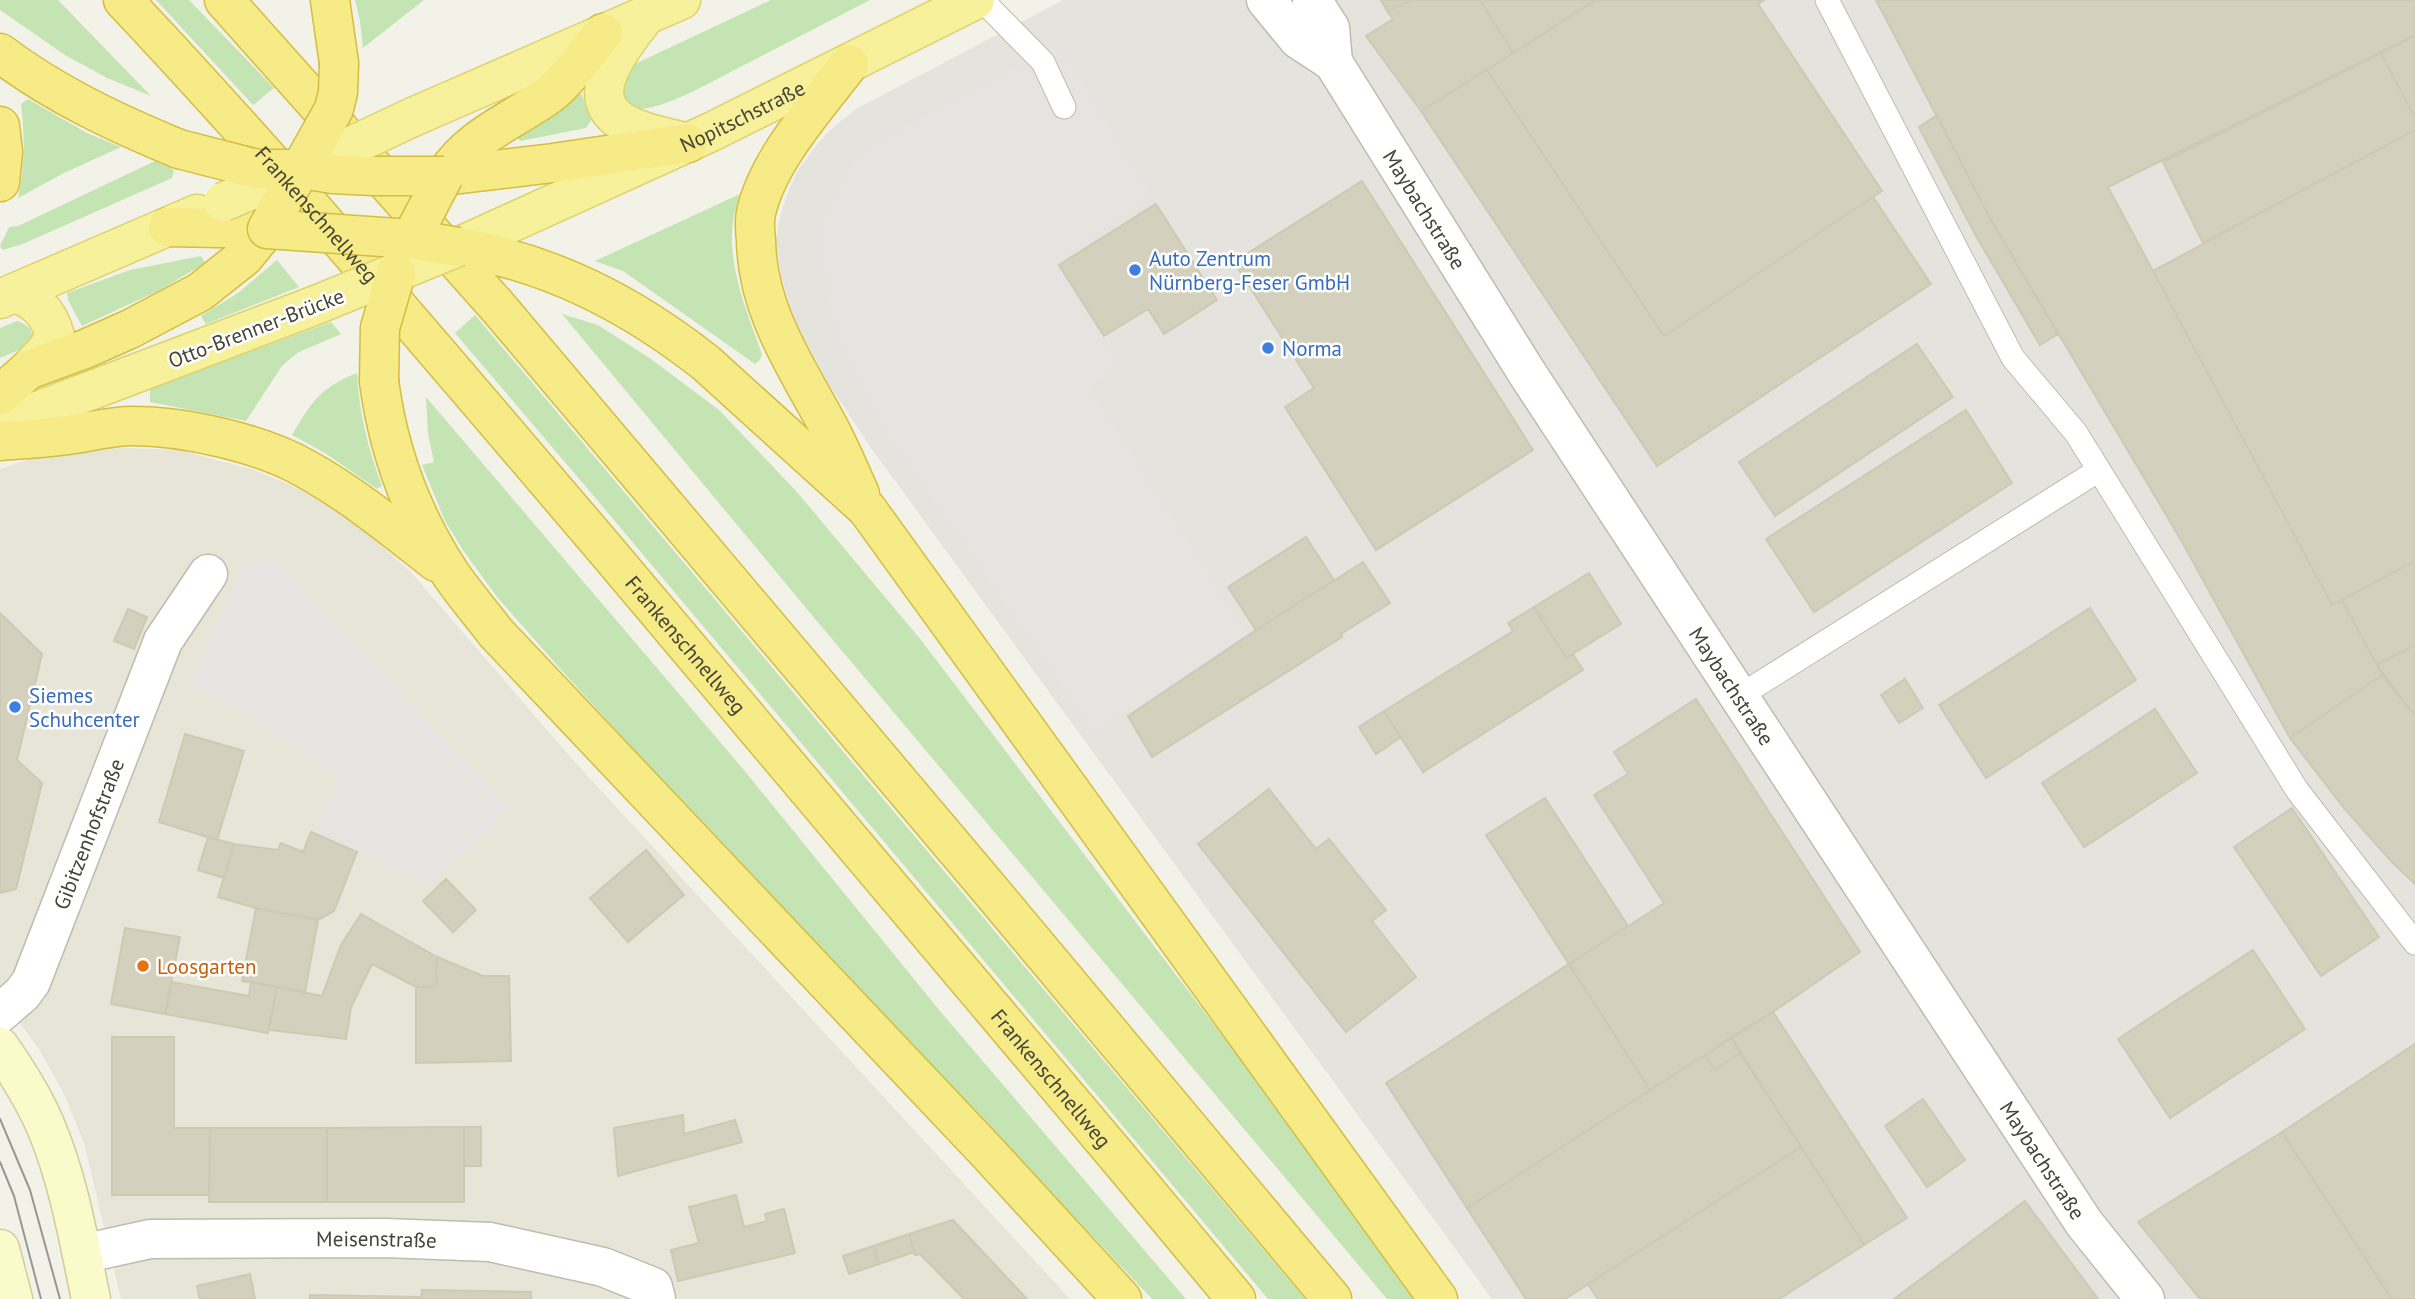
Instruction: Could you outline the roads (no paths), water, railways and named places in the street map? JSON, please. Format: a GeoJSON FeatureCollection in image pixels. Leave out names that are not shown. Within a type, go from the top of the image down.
{"type":"FeatureCollection","features":[{"type":"Feature","properties":{"kind":"highway","name":"Frankenschnellweg"},"geometry":{"type":"LineString","coordinates":[[123,0],[190,71],[438,353],[907,905],[1236,1299]]}},
{"type":"Feature","properties":{"kind":"highway"},"geometry":{"type":"LineString","coordinates":[[224,0],[497,306],[992,891],[1332,1299]]}},
{"type":"Feature","properties":{"kind":"highway"},"geometry":{"type":"LineString","coordinates":[[14,382],[181,303],[228,272],[244,257],[249,225],[302,169],[334,109],[339,77],[333,18]]}},
{"type":"Feature","properties":{"kind":"highway"},"geometry":{"type":"LineString","coordinates":[[603,33],[551,93],[481,136],[454,172],[403,256],[380,328],[379,381],[390,440],[401,476],[430,540],[451,574],[496,633],[988,1153],[1122,1299]]}},
{"type":"Feature","properties":{"kind":"highway"},"geometry":{"type":"LineString","coordinates":[[0,53],[37,79],[106,117],[179,149],[257,169],[302,169],[346,175],[454,172],[688,142]]}},
{"type":"Feature","properties":{"kind":"highway"},"geometry":{"type":"LineString","coordinates":[[849,64],[794,135],[775,168],[755,214],[756,260],[760,283],[775,328],[828,425],[867,509],[1438,1299]]}},
{"type":"Feature","properties":{"kind":"highway"},"geometry":{"type":"LineString","coordinates":[[0,126],[3,152],[0,182]]}},
{"type":"Feature","properties":{"kind":"highway"},"geometry":{"type":"LineString","coordinates":[[249,225],[403,256],[458,247],[492,253],[544,268],[638,314],[678,341],[867,509]]}},
{"type":"Feature","properties":{"kind":"highway"},"geometry":{"type":"LineString","coordinates":[[0,441],[72,435],[131,426],[193,431],[218,437],[277,455],[304,467],[365,507],[451,574]]}},
{"type":"Feature","properties":{"kind":"main road"},"geometry":{"type":"LineString","coordinates":[[8,296],[168,227],[249,225],[302,169],[413,117],[681,0]]}},
{"type":"Feature","properties":{"kind":"main road","name":"Nopitschstraße"},"geometry":{"type":"LineString","coordinates":[[458,247],[688,142],[975,0]]}},
{"type":"Feature","properties":{"kind":"main road"},"geometry":{"type":"LineString","coordinates":[[646,15],[620,50],[606,78],[602,92],[606,106],[618,120],[629,125],[688,142]]}},
{"type":"Feature","properties":{"kind":"main road","name":"Otto-Brenner-Brücke"},"geometry":{"type":"LineString","coordinates":[[0,425],[316,305],[403,256]]}},
{"type":"Feature","properties":{"kind":"main road"},"geometry":{"type":"LineString","coordinates":[[8,296],[28,297],[41,307],[51,319],[55,336],[46,351],[14,382]]}},
{"type":"Feature","properties":{"kind":"main road"},"geometry":{"type":"LineString","coordinates":[[0,1047],[32,1099],[48,1132],[68,1196],[91,1299]]}},
{"type":"Feature","properties":{"kind":"main road"},"geometry":{"type":"LineString","coordinates":[[0,1249],[13,1299]]}},
{"type":"Feature","properties":{"kind":"street","name":"Maybachstraße"},"geometry":{"type":"LineString","coordinates":[[1266,0],[1298,38],[1333,62],[1527,373],[1738,698],[2084,1223],[2145,1299]]}},
{"type":"Feature","properties":{"kind":"street","name":"Maybachstraße"},"geometry":{"type":"LineString","coordinates":[[1312,0],[1330,27],[1333,62]]}},
{"type":"Feature","properties":{"kind":"street","name":"Gibitzenhofstraße"},"geometry":{"type":"LineString","coordinates":[[0,1013],[22,994],[30,982],[163,641],[208,574]]}},
{"type":"Feature","properties":{"kind":"street","name":"Meisenstraße"},"geometry":{"type":"LineString","coordinates":[[82,1254],[150,1239],[385,1238],[490,1242],[603,1267],[653,1287],[656,1299]]}},
{"type":"Feature","properties":{"kind":"lane"},"geometry":{"type":"LineString","coordinates":[[982,0],[1043,62],[1064,107]]}},
{"type":"Feature","properties":{"kind":"lane"},"geometry":{"type":"LineString","coordinates":[[1827,0],[2013,358],[2076,433],[2297,790],[2415,943]]}},
{"type":"Feature","properties":{"kind":"lane"},"geometry":{"type":"LineString","coordinates":[[1738,698],[2099,470]]}},
{"type":"Feature","properties":{"kind":"tram line"},"geometry":{"type":"LineString","coordinates":[[0,1119],[30,1190],[60,1299]]}},
{"type":"Feature","properties":{"kind":"tram line"},"geometry":{"type":"LineString","coordinates":[[0,1162],[14,1196],[41,1299]]}},
{"type":"Feature","properties":{"kind":"place","name":"Auto Zentrum Nürnberg-Feser GmbH"},"geometry":{"type":"Point","coordinates":[1135,270]}},
{"type":"Feature","properties":{"kind":"place","name":"Norma"},"geometry":{"type":"Point","coordinates":[1268,348]}},
{"type":"Feature","properties":{"kind":"place","name":"Siemes Schuhcenter"},"geometry":{"type":"Point","coordinates":[15,707]}},
{"type":"Feature","properties":{"kind":"place","name":"Loosgarten"},"geometry":{"type":"Point","coordinates":[143,966]}}]}
